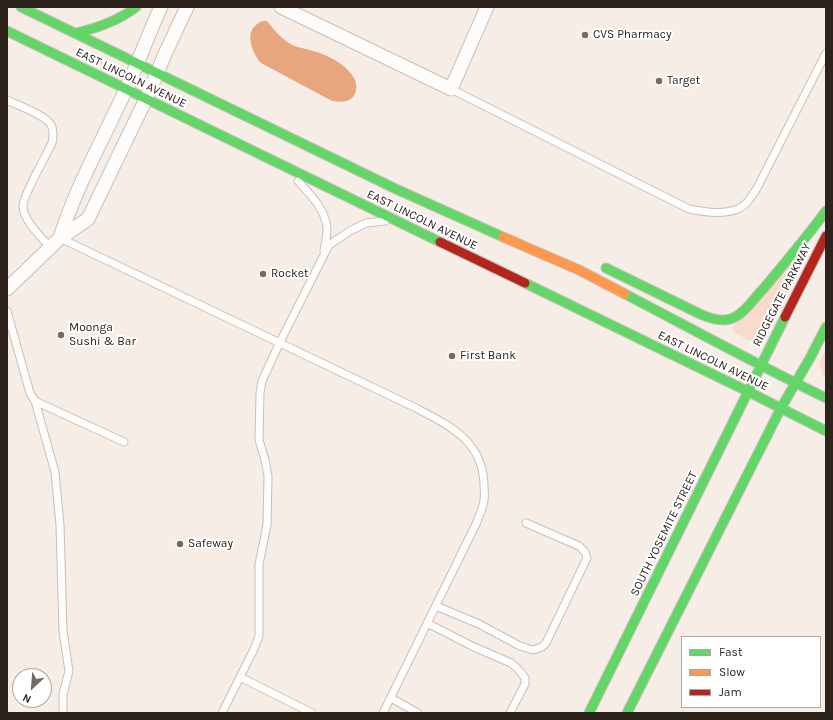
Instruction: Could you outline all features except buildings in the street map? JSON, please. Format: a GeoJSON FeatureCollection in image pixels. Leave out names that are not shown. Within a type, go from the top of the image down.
{"type":"FeatureCollection","features":[{"type":"Feature","properties":{"kind":"main road","name":"EAST LINCOLN AVENUE"},"geometry":{"type":"LineString","coordinates":[[21,7],[396,189],[579,270],[737,352],[759,365],[826,398]]}},
{"type":"Feature","properties":{"kind":"main road"},"geometry":{"type":"LineString","coordinates":[[76,33],[99,27],[127,15],[136,7]]}},
{"type":"Feature","properties":{"kind":"main road","name":"EAST LINCOLN AVENUE"},"geometry":{"type":"LineString","coordinates":[[7,31],[127,88],[146,99],[747,391],[826,431]]}},
{"type":"Feature","properties":{"kind":"main road"},"geometry":{"type":"LineString","coordinates":[[579,270],[603,266],[709,318],[729,320],[739,314],[748,305],[806,238],[826,211]]}},
{"type":"Feature","properties":{"kind":"main road","name":"RIDGEGATE PARKWAY"},"geometry":{"type":"LineString","coordinates":[[759,365],[826,236]]}},
{"type":"Feature","properties":{"kind":"main road"},"geometry":{"type":"LineString","coordinates":[[627,713],[781,408],[826,327]]}},
{"type":"Feature","properties":{"kind":"main road","name":"SOUTH YOSEMITE STREET"},"geometry":{"type":"LineString","coordinates":[[589,713],[759,365]]}},
{"type":"Feature","properties":{"kind":"street"},"geometry":{"type":"LineString","coordinates":[[60,238],[69,211],[127,88],[161,7]]}},
{"type":"Feature","properties":{"kind":"street"},"geometry":{"type":"LineString","coordinates":[[7,289],[60,238],[88,219],[146,99],[187,7]]}},
{"type":"Feature","properties":{"kind":"street"},"geometry":{"type":"LineString","coordinates":[[281,7],[300,11],[451,89],[487,7]]}},
{"type":"Feature","properties":{"kind":"lane"},"geometry":{"type":"LineString","coordinates":[[451,89],[689,209],[708,213],[724,212],[739,209],[749,200],[757,188],[826,53]]}},
{"type":"Feature","properties":{"kind":"lane"},"geometry":{"type":"LineString","coordinates":[[7,100],[46,119],[51,125],[53,136],[52,143],[26,194],[23,206],[31,225],[50,247]]}},
{"type":"Feature","properties":{"kind":"lane"},"geometry":{"type":"LineString","coordinates":[[282,165],[312,195],[323,214],[327,228],[324,255]]}},
{"type":"Feature","properties":{"kind":"lane"},"geometry":{"type":"LineString","coordinates":[[222,713],[259,636],[259,564],[267,525],[268,476],[266,460],[259,440],[260,393],[262,381],[329,245],[350,231],[366,223],[387,221],[402,224]]}},
{"type":"Feature","properties":{"kind":"lane"},"geometry":{"type":"LineString","coordinates":[[60,238],[416,408],[461,434],[475,451],[482,465],[485,500],[476,524],[383,713]]}},
{"type":"Feature","properties":{"kind":"lane"},"geometry":{"type":"LineString","coordinates":[[7,311],[30,394],[35,401],[56,479],[60,525],[63,631],[69,671],[63,694],[63,713]]}},
{"type":"Feature","properties":{"kind":"lane"},"geometry":{"type":"LineString","coordinates":[[35,401],[124,442]]}},
{"type":"Feature","properties":{"kind":"lane"},"geometry":{"type":"LineString","coordinates":[[436,606],[479,624],[520,646],[533,650],[542,647],[546,643],[587,558],[585,552],[579,546],[526,523]]}},
{"type":"Feature","properties":{"kind":"lane"},"geometry":{"type":"LineString","coordinates":[[427,623],[474,647],[511,662],[525,678],[525,684],[510,713]]}},
{"type":"Feature","properties":{"kind":"lane"},"geometry":{"type":"LineString","coordinates":[[240,677],[312,713]]}},
{"type":"Feature","properties":{"kind":"lane"},"geometry":{"type":"LineString","coordinates":[[391,698],[418,713]]}},
{"type":"Feature","properties":{"kind":"shaded area"},"geometry":{"type":"Polygon","coordinates":[[[262,21],[267,21],[280,36],[292,45],[325,55],[343,65],[355,80],[356,89],[353,97],[346,101],[332,101],[261,63],[254,52],[250,38],[253,29],[262,21]]]}},
{"type":"Feature","properties":{"kind":"shaded area"},"geometry":{"type":"Polygon","coordinates":[[[802,252],[807,256],[765,339],[757,342],[744,338],[732,331],[733,327],[802,252]]]}},
{"type":"Feature","properties":{"kind":"shaded area"},"geometry":{"type":"Polygon","coordinates":[[[826,350],[826,378],[822,375],[819,363],[826,350]]]}},
{"type":"Feature","properties":{"kind":"traffic: fast"},"geometry":{"type":"LineString","coordinates":[[21,7],[396,189],[503,237]]}},
{"type":"Feature","properties":{"kind":"traffic: fast"},"geometry":{"type":"LineString","coordinates":[[76,33],[108,23],[136,7]]}},
{"type":"Feature","properties":{"kind":"traffic: fast"},"geometry":{"type":"LineString","coordinates":[[7,31],[440,242]]}},
{"type":"Feature","properties":{"kind":"traffic: fast"},"geometry":{"type":"LineString","coordinates":[[606,268],[703,315],[718,320],[730,319],[740,314],[748,306],[826,211]]}},
{"type":"Feature","properties":{"kind":"traffic: fast"},"geometry":{"type":"LineString","coordinates":[[525,283],[826,431]]}},
{"type":"Feature","properties":{"kind":"traffic: fast"},"geometry":{"type":"LineString","coordinates":[[625,294],[826,398]]}},
{"type":"Feature","properties":{"kind":"traffic: fast"},"geometry":{"type":"LineString","coordinates":[[589,713],[785,317]]}},
{"type":"Feature","properties":{"kind":"traffic: fast"},"geometry":{"type":"LineString","coordinates":[[627,713],[781,408],[826,327]]}},
{"type":"Feature","properties":{"kind":"traffic: slow"},"geometry":{"type":"LineString","coordinates":[[503,237],[579,270],[625,294]]}},
{"type":"Feature","properties":{"kind":"traffic: jam"},"geometry":{"type":"LineString","coordinates":[[785,317],[826,236]]}},
{"type":"Feature","properties":{"kind":"traffic: jam"},"geometry":{"type":"LineString","coordinates":[[440,242],[525,283]]}},
{"type":"Feature","properties":{"kind":"place","name":"CVS Pharmacy"},"geometry":{"type":"Point","coordinates":[585,35]}},
{"type":"Feature","properties":{"kind":"place","name":"Target"},"geometry":{"type":"Point","coordinates":[659,81]}},
{"type":"Feature","properties":{"kind":"place","name":"Rocket"},"geometry":{"type":"Point","coordinates":[263,274]}},
{"type":"Feature","properties":{"kind":"place","name":"Moonga Sushi & Bar"},"geometry":{"type":"Point","coordinates":[61,335]}},
{"type":"Feature","properties":{"kind":"place","name":"First Bank"},"geometry":{"type":"Point","coordinates":[452,356]}},
{"type":"Feature","properties":{"kind":"place","name":"Safeway"},"geometry":{"type":"Point","coordinates":[180,544]}}]}
